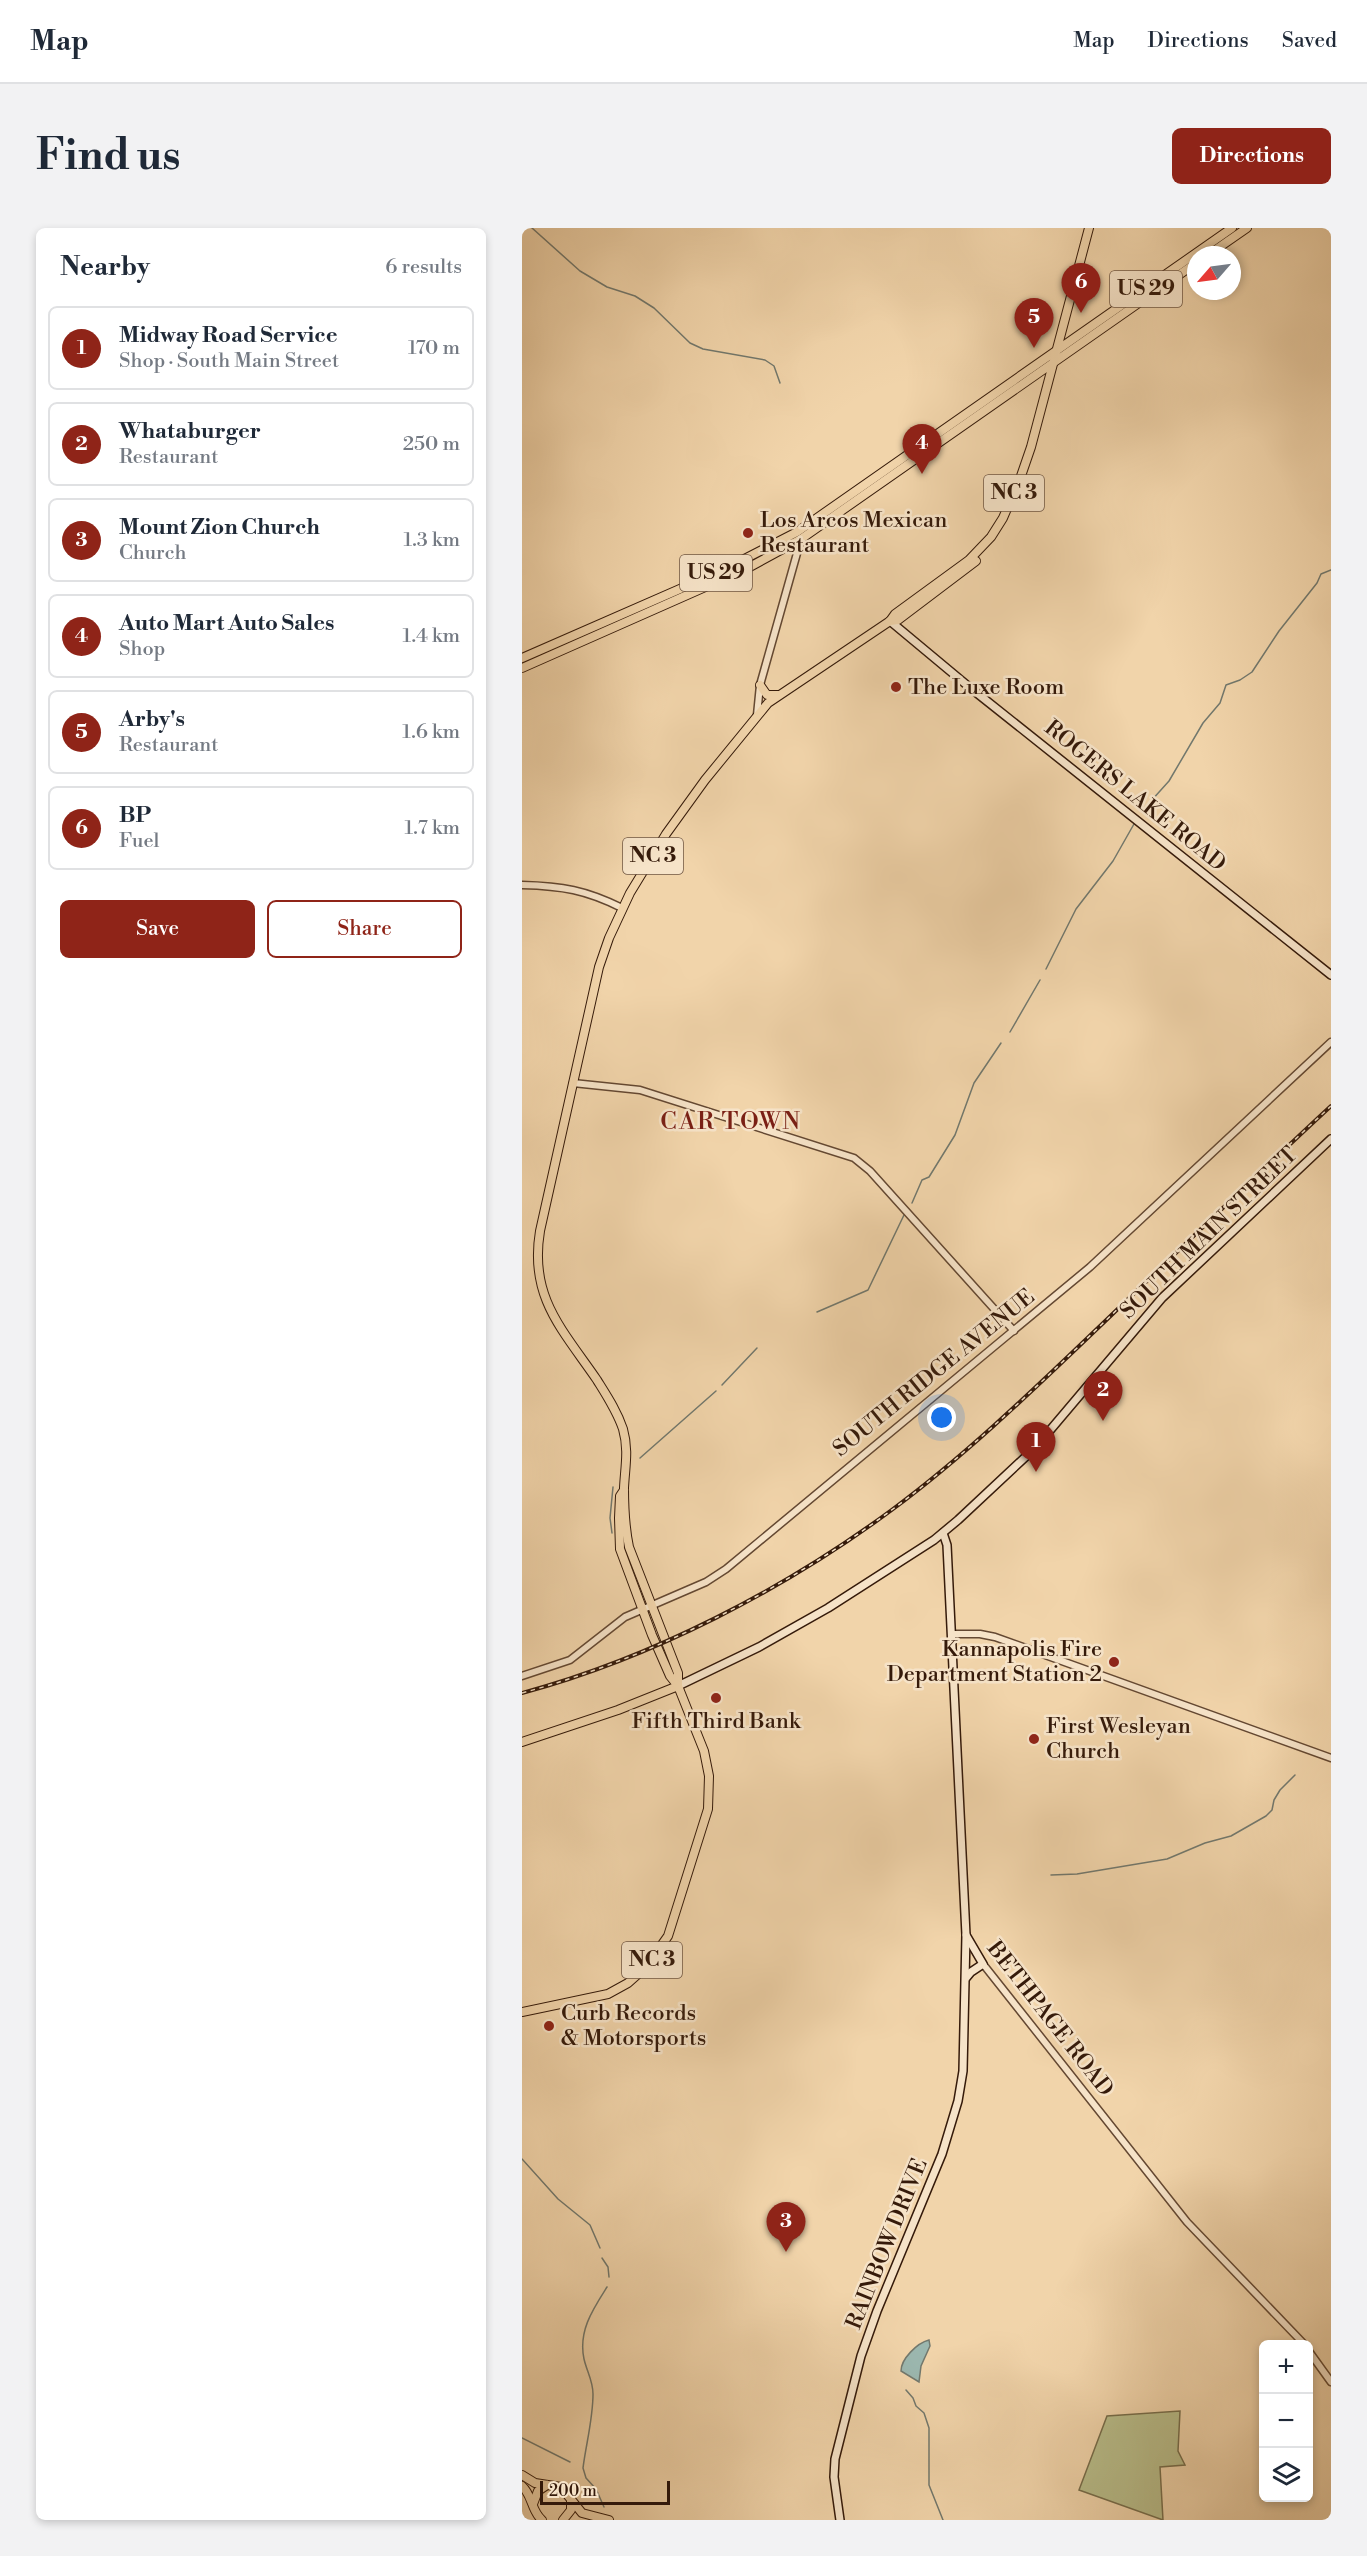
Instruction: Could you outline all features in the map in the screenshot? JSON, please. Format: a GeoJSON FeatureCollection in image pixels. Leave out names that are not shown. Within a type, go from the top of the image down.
{"type":"FeatureCollection","features":[{"type":"Feature","properties":{"kind":"main road","name":"NC 3"},"geometry":{"type":"LineString","coordinates":[[678,1686],[678,1673],[638,1573],[625,1527],[624,1490],[627,1448],[618,1416],[554,1317],[544,1296],[538,1271],[540,1231],[599,967],[622,908],[666,834],[705,780],[757,715],[778,695],[890,621],[895,614],[969,561],[991,537],[1022,476],[1090,228]]}},
{"type":"Feature","properties":{"kind":"main road","name":"US 29"},"geometry":{"type":"LineString","coordinates":[[528,659],[746,569],[801,539],[1027,382],[1055,357],[1232,228]]}},
{"type":"Feature","properties":{"kind":"main road","name":"US 29"},"geometry":{"type":"LineString","coordinates":[[1221,246],[1247,228]]}},
{"type":"Feature","properties":{"kind":"main road","name":"US 29"},"geometry":{"type":"LineString","coordinates":[[522,668],[528,659],[754,556],[806,526],[945,428],[1187,269]]}},
{"type":"Feature","properties":{"kind":"main road","name":"NC 3"},"geometry":{"type":"LineString","coordinates":[[890,621],[898,620],[949,584],[975,562],[995,539],[1011,512],[1025,478],[1055,357]]}},
{"type":"Feature","properties":{"kind":"main road"},"geometry":{"type":"LineString","coordinates":[[1027,382],[1040,383],[1045,391]]}},
{"type":"Feature","properties":{"kind":"main road","name":"US 29"},"geometry":{"type":"LineString","coordinates":[[926,453],[942,436],[945,428]]}},
{"type":"Feature","properties":{"kind":"main road","name":"ROGERS LAKE ROAD"},"geometry":{"type":"LineString","coordinates":[[890,621],[968,686],[1331,975]]}},
{"type":"Feature","properties":{"kind":"main road"},"geometry":{"type":"LineString","coordinates":[[760,685],[767,695],[778,695]]}},
{"type":"Feature","properties":{"kind":"main road","name":"SOUTH MAIN STREET"},"geometry":{"type":"LineString","coordinates":[[522,1742],[618,1710],[678,1686],[789,1631],[849,1595],[943,1533],[1028,1456],[1162,1298],[1331,1139]]}},
{"type":"Feature","properties":{"kind":"main road","name":"NC 3"},"geometry":{"type":"LineString","coordinates":[[522,2012],[596,1998],[619,1989],[646,1967],[668,1936],[705,1818],[710,1793],[708,1763],[678,1686],[670,1676],[642,1608],[620,1549],[620,1496],[624,1490]]}},
{"type":"Feature","properties":{"kind":"main road","name":"BETHPAGE ROAD"},"geometry":{"type":"LineString","coordinates":[[943,1533],[946,1545],[952,1634],[966,1935],[982,1962]]}},
{"type":"Feature","properties":{"kind":"main road"},"geometry":{"type":"LineString","coordinates":[[620,1549],[625,1551],[638,1573]]}},
{"type":"Feature","properties":{"kind":"main road","name":"RAINBOW DRIVE"},"geometry":{"type":"LineString","coordinates":[[840,2520],[835,2488],[835,2459],[861,2356],[877,2311],[942,2154],[958,2101],[963,2071],[966,1935]]}},
{"type":"Feature","properties":{"kind":"main road"},"geometry":{"type":"LineString","coordinates":[[966,1968],[982,1962]]}},
{"type":"Feature","properties":{"kind":"main road"},"geometry":{"type":"LineString","coordinates":[[965,1979],[982,1962]]}},
{"type":"Feature","properties":{"kind":"main road"},"geometry":{"type":"LineString","coordinates":[[522,2475],[531,2481],[561,2487],[570,2495],[582,2513],[609,2520]]}},
{"type":"Feature","properties":{"kind":"main road"},"geometry":{"type":"LineString","coordinates":[[534,2512],[536,2494],[547,2485]]}},
{"type":"Feature","properties":{"kind":"main road"},"geometry":{"type":"LineString","coordinates":[[522,2486],[534,2512],[542,2520]]}},
{"type":"Feature","properties":{"kind":"main road"},"geometry":{"type":"LineString","coordinates":[[563,2520],[571,2510],[570,2495]]}},
{"type":"Feature","properties":{"kind":"street"},"geometry":{"type":"LineString","coordinates":[[757,715],[760,685],[806,526]]}},
{"type":"Feature","properties":{"kind":"street"},"geometry":{"type":"LineString","coordinates":[[522,885],[576,889],[599,896],[622,908]]}},
{"type":"Feature","properties":{"kind":"street","name":"SOUTH RIDGE AVENUE"},"geometry":{"type":"LineString","coordinates":[[522,1676],[570,1660],[616,1623],[642,1608],[706,1582],[726,1569],[1112,1247],[1331,1042]]}},
{"type":"Feature","properties":{"kind":"street"},"geometry":{"type":"LineString","coordinates":[[573,1083],[640,1090],[854,1158],[870,1171],[1014,1331]]}},
{"type":"Feature","properties":{"kind":"street"},"geometry":{"type":"LineString","coordinates":[[952,1634],[981,1634],[995,1637],[1331,1758]]}},
{"type":"Feature","properties":{"kind":"street","name":"BETHPAGE ROAD"},"geometry":{"type":"LineString","coordinates":[[982,1962],[1187,2222],[1300,2340]]}},
{"type":"Feature","properties":{"kind":"street"},"geometry":{"type":"LineString","coordinates":[[1313,2357],[1331,2382]]}},
{"type":"Feature","properties":{"kind":"green space"},"geometry":{"type":"Polygon","coordinates":[[[1180,2411],[1178,2451],[1185,2465],[1160,2467],[1163,2520],[1079,2490],[1107,2416],[1180,2411]]]}},
{"type":"Feature","properties":{"kind":"water"},"geometry":{"type":"Polygon","coordinates":[[[929,2340],[930,2346],[921,2366],[919,2382],[901,2371],[902,2366],[910,2352],[929,2340]]]}},
{"type":"Feature","properties":{"kind":"waterway"},"geometry":{"type":"LineString","coordinates":[[532,228],[580,271],[607,287],[635,296],[654,308],[690,343],[703,349],[765,360],[774,366],[780,383]]}},
{"type":"Feature","properties":{"kind":"waterway"},"geometry":{"type":"LineString","coordinates":[[1142,811],[1169,781],[1203,723],[1220,703],[1226,685],[1252,672],[1279,631],[1317,583],[1321,574],[1331,570]]}},
{"type":"Feature","properties":{"kind":"waterway"},"geometry":{"type":"LineString","coordinates":[[1046,969],[1076,909],[1113,861],[1134,824]]}},
{"type":"Feature","properties":{"kind":"waterway"},"geometry":{"type":"LineString","coordinates":[[1010,1032],[1040,980]]}},
{"type":"Feature","properties":{"kind":"waterway"},"geometry":{"type":"LineString","coordinates":[[912,1203],[922,1180],[929,1177],[955,1135],[974,1083],[1001,1043]]}},
{"type":"Feature","properties":{"kind":"waterway"},"geometry":{"type":"LineString","coordinates":[[817,1312],[868,1290],[904,1215]]}},
{"type":"Feature","properties":{"kind":"waterway"},"geometry":{"type":"LineString","coordinates":[[722,1385],[757,1348]]}},
{"type":"Feature","properties":{"kind":"waterway"},"geometry":{"type":"LineString","coordinates":[[640,1458],[716,1391]]}},
{"type":"Feature","properties":{"kind":"waterway"},"geometry":{"type":"LineString","coordinates":[[612,1533],[610,1518],[613,1487]]}},
{"type":"Feature","properties":{"kind":"waterway"},"geometry":{"type":"LineString","coordinates":[[1051,1875],[1077,1874],[1167,1859],[1205,1843],[1231,1836],[1266,1816],[1272,1810],[1274,1800],[1280,1790],[1295,1775]]}},
{"type":"Feature","properties":{"kind":"waterway"},"geometry":{"type":"LineString","coordinates":[[522,2159],[558,2199],[590,2225],[600,2248]]}},
{"type":"Feature","properties":{"kind":"waterway"},"geometry":{"type":"LineString","coordinates":[[602,2258],[608,2267],[609,2277]]}},
{"type":"Feature","properties":{"kind":"waterway"},"geometry":{"type":"LineString","coordinates":[[604,2507],[596,2489],[586,2478],[583,2468],[593,2403],[592,2385],[584,2359],[583,2339],[588,2321],[607,2287]]}},
{"type":"Feature","properties":{"kind":"waterway"},"geometry":{"type":"LineString","coordinates":[[906,2390],[916,2406],[924,2413],[929,2428],[929,2485],[943,2520]]}},
{"type":"Feature","properties":{"kind":"waterway"},"geometry":{"type":"LineString","coordinates":[[522,2438],[570,2462]]}},
{"type":"Feature","properties":{"kind":"railway"},"geometry":{"type":"LineString","coordinates":[[522,1693],[620,1661],[716,1618],[808,1567],[893,1509],[973,1444],[1024,1398],[1331,1106]]}},
{"type":"Feature","properties":{"kind":"place","name":"BP"},"geometry":{"type":"Point","coordinates":[1081,313]}},
{"type":"Feature","properties":{"kind":"place","name":"Arby's"},"geometry":{"type":"Point","coordinates":[1034,348]}},
{"type":"Feature","properties":{"kind":"place","name":"Auto Mart Auto Sales"},"geometry":{"type":"Point","coordinates":[922,474]}},
{"type":"Feature","properties":{"kind":"place","name":"Los Arcos Mexican Restaurant"},"geometry":{"type":"Point","coordinates":[748,533]}},
{"type":"Feature","properties":{"kind":"place","name":"The Luxe Room"},"geometry":{"type":"Point","coordinates":[896,687]}},
{"type":"Feature","properties":{"kind":"place","name":"Whataburger"},"geometry":{"type":"Point","coordinates":[1103,1421]}},
{"type":"Feature","properties":{"kind":"place","name":"Midway Road Service"},"geometry":{"type":"Point","coordinates":[1036,1472]}},
{"type":"Feature","properties":{"kind":"place","name":"Kannapolis Fire Department Station 2"},"geometry":{"type":"Point","coordinates":[1114,1662]}},
{"type":"Feature","properties":{"kind":"place","name":"Fifth Third Bank"},"geometry":{"type":"Point","coordinates":[716,1698]}},
{"type":"Feature","properties":{"kind":"place","name":"First Wesleyan Church"},"geometry":{"type":"Point","coordinates":[1034,1739]}},
{"type":"Feature","properties":{"kind":"place","name":"Curb Records & Motorsports"},"geometry":{"type":"Point","coordinates":[549,2026]}},
{"type":"Feature","properties":{"kind":"place","name":"Mount Zion Church"},"geometry":{"type":"Point","coordinates":[786,2252]}},
{"type":"Feature","properties":{"kind":"district","name":"CAR TOWN"},"geometry":{"type":"Point","coordinates":[731,1122]}}]}
